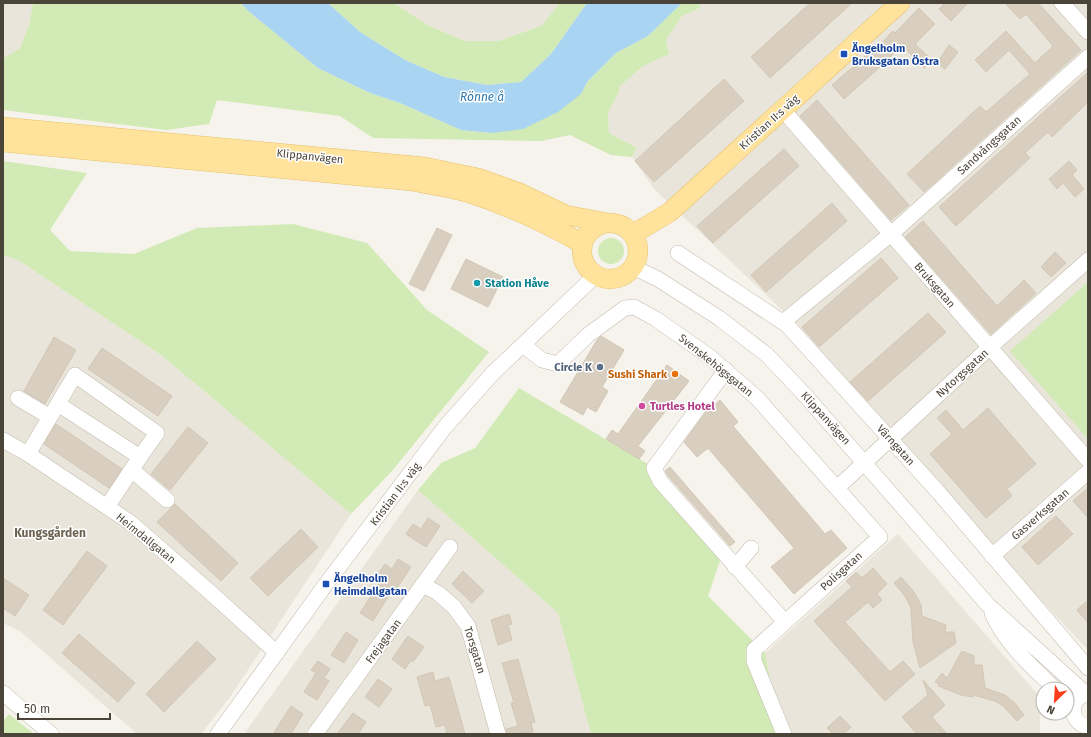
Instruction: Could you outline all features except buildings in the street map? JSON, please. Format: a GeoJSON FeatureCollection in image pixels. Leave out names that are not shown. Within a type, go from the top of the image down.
{"type":"FeatureCollection","features":[{"type":"Feature","properties":{"kind":"main road","name":"Kristian II:s väg"},"geometry":{"type":"LineString","coordinates":[[633,234],[670,212],[892,5]]}},
{"type":"Feature","properties":{"kind":"main road","name":"Klippanvägen"},"geometry":{"type":"LineString","coordinates":[[3,127],[425,167],[478,178],[520,193],[566,215],[622,225],[633,234]]}},
{"type":"Feature","properties":{"kind":"main road","name":"Klippanvägen"},"geometry":{"type":"LineString","coordinates":[[3,142],[412,181],[464,192],[507,207],[558,230],[583,244]]}},
{"type":"Feature","properties":{"kind":"main road"},"geometry":{"type":"LineString","coordinates":[[608,223],[595,227],[583,244],[583,258],[590,270],[602,278],[616,278],[629,272],[633,267],[638,254],[638,247],[633,234]]}},
{"type":"Feature","properties":{"kind":"street"},"geometry":{"type":"LineString","coordinates":[[1062,3],[1088,32]]}},
{"type":"Feature","properties":{"kind":"street","name":"Sandvångsgatan"},"geometry":{"type":"LineString","coordinates":[[783,322],[891,234],[1088,57]]}},
{"type":"Feature","properties":{"kind":"street","name":"Bruksgatan"},"geometry":{"type":"LineString","coordinates":[[782,109],[1088,460]]}},
{"type":"Feature","properties":{"kind":"street","name":"Värngatan"},"geometry":{"type":"LineString","coordinates":[[678,253],[783,322],[940,494],[1088,668]]}},
{"type":"Feature","properties":{"kind":"street","name":"Nytorgsgatan"},"geometry":{"type":"LineString","coordinates":[[838,487],[990,347],[1088,260]]}},
{"type":"Feature","properties":{"kind":"street","name":"Klippanvägen"},"geometry":{"type":"LineString","coordinates":[[633,267],[658,279],[719,318],[767,355],[865,462],[988,604],[1087,694]]}},
{"type":"Feature","properties":{"kind":"street","name":"Kristian II:s väg"},"geometry":{"type":"LineString","coordinates":[[218,734],[326,584],[445,427],[493,373],[596,275]]}},
{"type":"Feature","properties":{"kind":"street","name":"Svenskehögsgatan"},"geometry":{"type":"LineString","coordinates":[[523,345],[542,360],[558,364],[588,335],[626,308],[634,307],[680,335],[726,370],[757,398],[838,487]]}},
{"type":"Feature","properties":{"kind":"street"},"geometry":{"type":"LineString","coordinates":[[726,370],[654,468],[660,481],[785,622]]}},
{"type":"Feature","properties":{"kind":"street"},"geometry":{"type":"LineString","coordinates":[[28,454],[75,375],[157,433],[107,507]]}},
{"type":"Feature","properties":{"kind":"street"},"geometry":{"type":"LineString","coordinates":[[18,398],[50,417]]}},
{"type":"Feature","properties":{"kind":"street"},"geometry":{"type":"LineString","coordinates":[[58,404],[140,457]]}},
{"type":"Feature","properties":{"kind":"street","name":"Heimdallgatan"},"geometry":{"type":"LineString","coordinates":[[3,440],[28,454],[131,523],[211,592],[277,653]]}},
{"type":"Feature","properties":{"kind":"street"},"geometry":{"type":"LineString","coordinates":[[132,470],[167,500]]}},
{"type":"Feature","properties":{"kind":"street","name":"Gasverksgatan"},"geometry":{"type":"LineString","coordinates":[[992,556],[1088,472]]}},
{"type":"Feature","properties":{"kind":"street","name":"Polisgatan"},"geometry":{"type":"LineString","coordinates":[[784,734],[754,661],[754,650],[880,537],[838,487]]}},
{"type":"Feature","properties":{"kind":"street","name":"Frejagatan"},"geometry":{"type":"LineString","coordinates":[[315,734],[450,547]]}},
{"type":"Feature","properties":{"kind":"street"},"geometry":{"type":"LineString","coordinates":[[735,567],[751,548]]}},
{"type":"Feature","properties":{"kind":"street","name":"Torsgatan"},"geometry":{"type":"LineString","coordinates":[[423,585],[438,593],[454,607],[468,626],[498,734]]}},
{"type":"Feature","properties":{"kind":"street","name":"Klippanvägen"},"geometry":{"type":"LineString","coordinates":[[988,604],[997,625],[1025,660],[1047,681]]}},
{"type":"Feature","properties":{"kind":"street"},"geometry":{"type":"LineString","coordinates":[[3,693],[51,734]]}},
{"type":"Feature","properties":{"kind":"street"},"geometry":{"type":"LineString","coordinates":[[1075,700],[1087,694]]}},
{"type":"Feature","properties":{"kind":"street"},"geometry":{"type":"LineString","coordinates":[[1075,717],[1080,728]]}},
{"type":"Feature","properties":{"kind":"shaded area"},"geometry":{"type":"Polygon","coordinates":[[[3,3],[33,3],[29,25],[20,48],[3,60],[3,3]]]}},
{"type":"Feature","properties":{"kind":"shaded area"},"geometry":{"type":"Polygon","coordinates":[[[394,3],[560,3],[541,26],[498,41],[466,41],[429,26],[394,3]]]}},
{"type":"Feature","properties":{"kind":"shaded area"},"geometry":{"type":"Polygon","coordinates":[[[700,3],[1088,3],[1088,650],[1034,593],[799,326],[655,190],[632,157],[637,148],[609,133],[608,113],[619,92],[619,87],[643,66],[669,54],[666,40],[682,16],[700,8],[700,3]]]}},
{"type":"Feature","properties":{"kind":"shaded area"},"geometry":{"type":"Polygon","coordinates":[[[3,255],[18,260],[161,355],[351,514],[230,697],[201,734],[137,734],[21,632],[3,623],[3,255]]]}},
{"type":"Feature","properties":{"kind":"shaded area"},"geometry":{"type":"Polygon","coordinates":[[[418,490],[558,613],[591,734],[244,734],[418,490]]]}},
{"type":"Feature","properties":{"kind":"shaded area"},"geometry":{"type":"Polygon","coordinates":[[[898,534],[1035,691],[1035,721],[1040,721],[1040,734],[781,734],[765,653],[898,534]]]}},
{"type":"Feature","properties":{"kind":"green space"},"geometry":{"type":"Polygon","coordinates":[[[33,3],[241,3],[247,10],[318,68],[370,93],[400,103],[461,130],[491,133],[581,94],[587,82],[616,53],[648,36],[682,3],[700,3],[700,8],[682,16],[666,40],[669,54],[643,66],[619,87],[619,92],[608,113],[609,133],[637,148],[632,157],[611,155],[570,135],[541,141],[373,138],[340,116],[217,100],[209,124],[166,130],[3,110],[3,59],[20,48],[29,25],[33,3]]]}},
{"type":"Feature","properties":{"kind":"green space"},"geometry":{"type":"Polygon","coordinates":[[[328,3],[394,3],[429,26],[466,41],[498,41],[541,26],[560,3],[587,3],[551,54],[521,82],[487,85],[444,77],[405,60],[360,32],[328,3]]]}},
{"type":"Feature","properties":{"kind":"green space"},"geometry":{"type":"Polygon","coordinates":[[[3,161],[87,173],[50,230],[70,251],[134,254],[197,228],[293,224],[367,243],[427,310],[489,352],[392,471],[351,514],[161,355],[18,260],[3,255],[3,161]]]}},
{"type":"Feature","properties":{"kind":"green space"},"geometry":{"type":"Polygon","coordinates":[[[611,238],[620,242],[624,251],[620,260],[611,264],[602,260],[598,251],[602,242],[611,238]]]}},
{"type":"Feature","properties":{"kind":"green space"},"geometry":{"type":"Polygon","coordinates":[[[1088,282],[1088,439],[1010,351],[1088,282]]]}},
{"type":"Feature","properties":{"kind":"green space"},"geometry":{"type":"Polygon","coordinates":[[[519,388],[651,466],[720,561],[708,596],[765,653],[781,734],[591,734],[558,613],[418,490],[441,463],[475,448],[519,388]]]}},
{"type":"Feature","properties":{"kind":"green space"},"geometry":{"type":"Polygon","coordinates":[[[9,714],[34,734],[3,734],[3,721],[9,714]]]}},
{"type":"Feature","properties":{"kind":"water","name":"Rönne å"},"geometry":{"type":"Polygon","coordinates":[[[241,3],[328,3],[360,32],[405,60],[444,77],[487,85],[521,82],[551,54],[587,3],[682,3],[648,36],[616,53],[587,82],[581,94],[558,112],[523,129],[491,133],[461,130],[400,103],[370,93],[318,68],[247,10],[241,3]]]}},
{"type":"Feature","properties":{"kind":"place","name":"Ängelholm Bruksgatan Östra"},"geometry":{"type":"Point","coordinates":[844,54]}},
{"type":"Feature","properties":{"kind":"place","name":"Station Håve"},"geometry":{"type":"Point","coordinates":[477,283]}},
{"type":"Feature","properties":{"kind":"place","name":"Circle K"},"geometry":{"type":"Point","coordinates":[600,367]}},
{"type":"Feature","properties":{"kind":"place","name":"Sushi Shark"},"geometry":{"type":"Point","coordinates":[675,374]}},
{"type":"Feature","properties":{"kind":"place","name":"Turtles Hotel"},"geometry":{"type":"Point","coordinates":[642,406]}},
{"type":"Feature","properties":{"kind":"place","name":"Ängelholm Heimdallgatan"},"geometry":{"type":"Point","coordinates":[326,584]}},
{"type":"Feature","properties":{"kind":"district","name":"Kungsgården"},"geometry":{"type":"Point","coordinates":[50,533]}}]}
